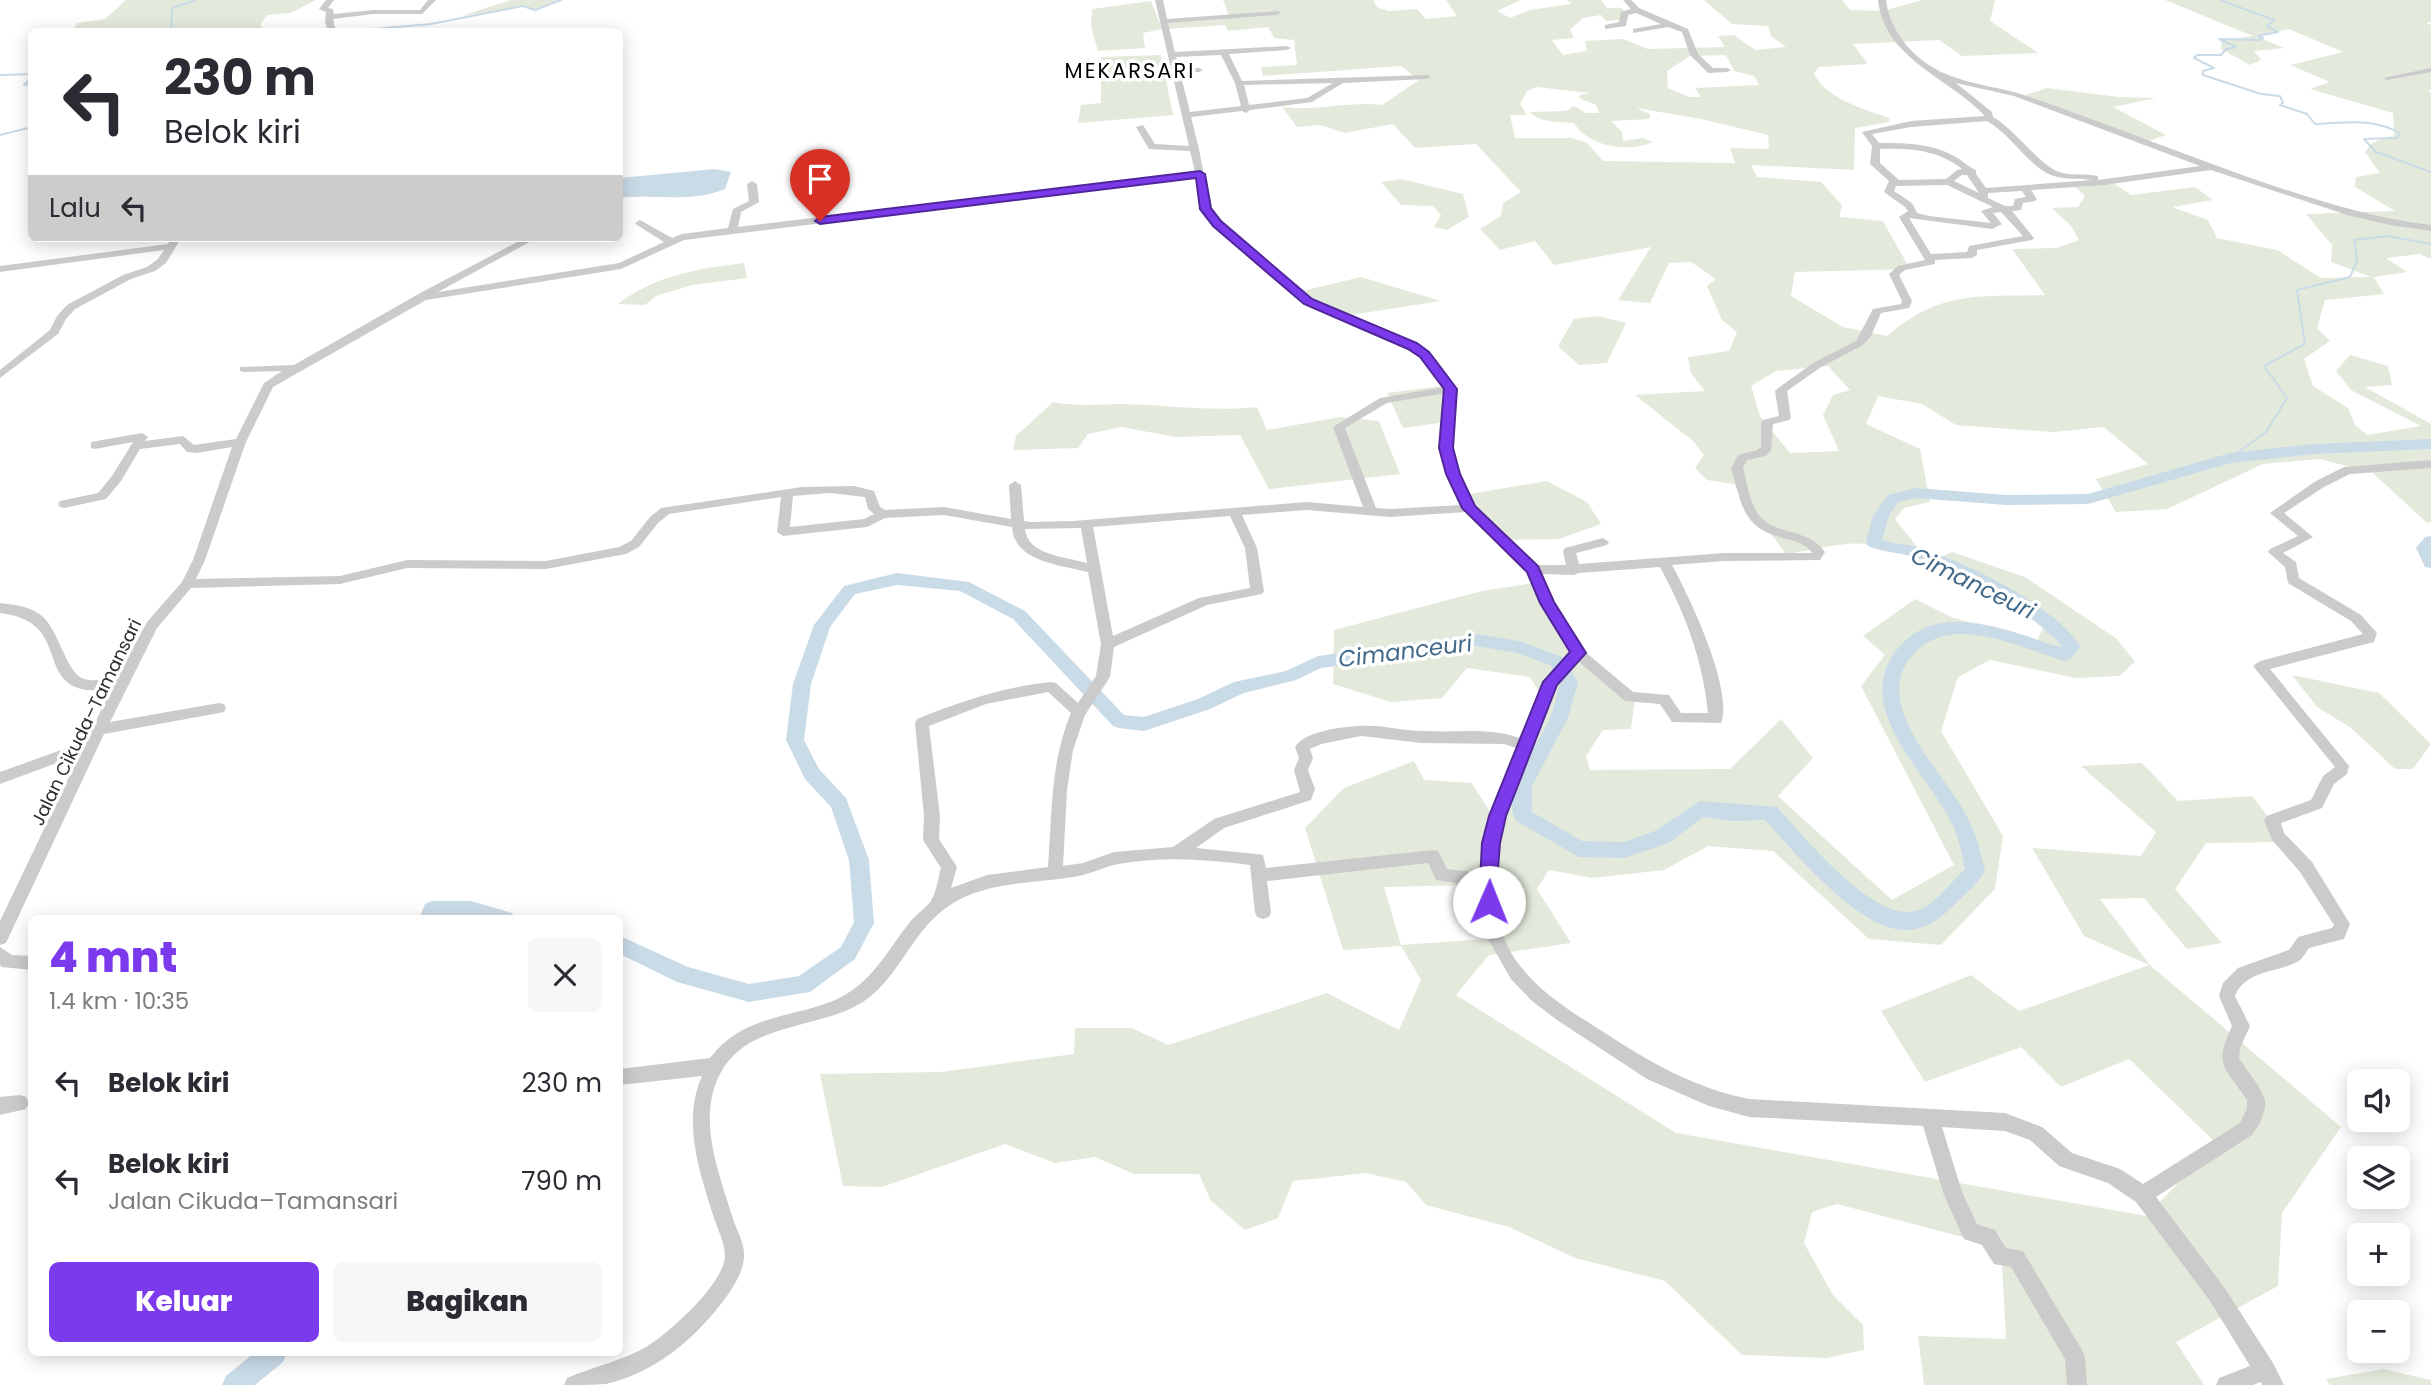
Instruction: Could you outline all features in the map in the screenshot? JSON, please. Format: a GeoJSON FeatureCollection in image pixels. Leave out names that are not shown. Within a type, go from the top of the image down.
{"type":"FeatureCollection","features":[{"type":"Feature","properties":{"kind":"street"},"geometry":{"type":"LineString","coordinates":[[330,0],[323,9],[330,11],[331,28]]}},
{"type":"Feature","properties":{"kind":"street"},"geometry":{"type":"LineString","coordinates":[[329,17],[373,12],[422,12],[432,0]]}},
{"type":"Feature","properties":{"kind":"street"},"geometry":{"type":"LineString","coordinates":[[1159,0],[1195,149],[1205,209],[1242,246],[1317,307],[1413,346],[1432,362],[1451,389],[1446,448],[1453,474],[1469,508],[1533,569],[1547,603],[1578,653],[1630,697],[1664,699],[1677,718],[1716,719],[1714,680],[1706,668],[1701,639],[1690,611],[1664,562]]}},
{"type":"Feature","properties":{"kind":"street"},"geometry":{"type":"LineString","coordinates":[[1627,0],[1636,10],[1685,31],[1685,38],[1694,55],[1700,59]]}},
{"type":"Feature","properties":{"kind":"street"},"geometry":{"type":"LineString","coordinates":[[1882,0],[1887,20],[1909,51],[1924,66],[1941,75],[1989,114],[1989,118]]}},
{"type":"Feature","properties":{"kind":"street"},"geometry":{"type":"LineString","coordinates":[[1608,26],[1623,23],[1624,14],[1636,10]]}},
{"type":"Feature","properties":{"kind":"street"},"geometry":{"type":"LineString","coordinates":[[1165,21],[1276,13]]}},
{"type":"Feature","properties":{"kind":"street"},"geometry":{"type":"LineString","coordinates":[[1636,31],[1670,24]]}},
{"type":"Feature","properties":{"kind":"street"},"geometry":{"type":"LineString","coordinates":[[1172,55],[1287,48]]}},
{"type":"Feature","properties":{"kind":"street"},"geometry":{"type":"LineString","coordinates":[[1224,52],[1239,83],[1246,110]]}},
{"type":"Feature","properties":{"kind":"street"},"geometry":{"type":"LineString","coordinates":[[1175,71],[1199,70]]}},
{"type":"Feature","properties":{"kind":"street"},"geometry":{"type":"LineString","coordinates":[[2388,78],[2431,70]]}},
{"type":"Feature","properties":{"kind":"street"},"geometry":{"type":"LineString","coordinates":[[1941,75],[2016,94],[2211,167],[2349,214],[2431,228]]}},
{"type":"Feature","properties":{"kind":"street"},"geometry":{"type":"LineString","coordinates":[[1239,83],[1340,83],[1365,78],[1427,78]]}},
{"type":"Feature","properties":{"kind":"street"},"geometry":{"type":"LineString","coordinates":[[1186,115],[1246,110],[1309,100],[1340,83]]}},
{"type":"Feature","properties":{"kind":"street"},"geometry":{"type":"LineString","coordinates":[[1894,183],[1893,177],[1875,164],[1876,146],[1866,132],[1911,124],[1989,118],[2003,124],[2010,136],[2028,148],[2050,171],[2057,174],[2092,176],[2104,182]]}},
{"type":"Feature","properties":{"kind":"street"},"geometry":{"type":"LineString","coordinates":[[1140,127],[1152,146],[1195,149]]}},
{"type":"Feature","properties":{"kind":"street"},"geometry":{"type":"LineString","coordinates":[[1876,146],[1934,149],[1956,159],[1973,172],[1984,195]]}},
{"type":"Feature","properties":{"kind":"street"},"geometry":{"type":"LineString","coordinates":[[1984,195],[2211,167]]}},
{"type":"Feature","properties":{"kind":"street"},"geometry":{"type":"LineString","coordinates":[[1948,182],[1961,172],[1973,172]]}},
{"type":"Feature","properties":{"kind":"street","name":"Jalan Cikuda–Tamansari"},"geometry":{"type":"LineString","coordinates":[[0,938],[6,910],[91,750],[121,683],[152,625],[187,584],[199,561],[240,442],[268,385],[422,297],[621,266],[641,259],[670,241],[733,230],[1200,174]]}},
{"type":"Feature","properties":{"kind":"street"},"geometry":{"type":"LineString","coordinates":[[1911,214],[1909,205],[1889,192],[1889,187],[1894,183],[1948,182],[1984,195],[2004,208],[2022,226],[2029,238],[1972,248],[1972,255],[1928,257]]}},
{"type":"Feature","properties":{"kind":"street"},"geometry":{"type":"LineString","coordinates":[[733,230],[736,211],[754,202],[752,184]]}},
{"type":"Feature","properties":{"kind":"street"},"geometry":{"type":"LineString","coordinates":[[1533,569],[1574,571],[1752,556],[1816,556],[1819,552],[1815,545],[1803,538],[1780,536],[1753,516],[1737,468],[1742,458],[1761,453],[1767,448],[1767,422],[1785,418],[1781,391],[1787,384],[1798,380],[1817,365],[1854,350],[1871,330],[1877,311],[1905,306],[1907,301],[1894,274],[1902,268],[1927,265],[1931,262],[1904,217],[1911,214],[1950,223],[1992,226],[1997,224],[1986,211],[2018,208],[2018,201],[2032,199],[2026,190]]}},
{"type":"Feature","properties":{"kind":"street"},"geometry":{"type":"LineString","coordinates":[[640,223],[670,241]]}},
{"type":"Feature","properties":{"kind":"street"},"geometry":{"type":"LineString","coordinates":[[0,269],[174,242]]}},
{"type":"Feature","properties":{"kind":"street"},"geometry":{"type":"LineString","coordinates":[[0,375],[54,332],[71,306],[127,277],[150,270],[162,261],[174,242]]}},
{"type":"Feature","properties":{"kind":"street"},"geometry":{"type":"LineString","coordinates":[[422,297],[524,242]]}},
{"type":"Feature","properties":{"kind":"street"},"geometry":{"type":"LineString","coordinates":[[244,369],[297,367]]}},
{"type":"Feature","properties":{"kind":"street"},"geometry":{"type":"LineString","coordinates":[[1371,512],[1339,427],[1384,400],[1451,389]]}},
{"type":"Feature","properties":{"kind":"street"},"geometry":{"type":"LineString","coordinates":[[64,504],[102,496],[142,437],[94,445]]}},
{"type":"Feature","properties":{"kind":"street"},"geometry":{"type":"LineString","coordinates":[[138,446],[183,440],[191,449],[197,449],[240,442]]}},
{"type":"Feature","properties":{"kind":"street"},"geometry":{"type":"LineString","coordinates":[[2143,1195],[2246,1129],[2252,1120],[2257,1101],[2231,1062],[2231,1050],[2241,1026],[2227,996],[2229,988],[2244,973],[2295,955],[2304,942],[2339,934],[2342,929],[2342,924],[2305,867],[2277,836],[2272,820],[2317,804],[2324,786],[2342,770],[2342,766],[2260,666],[2369,639],[2370,632],[2356,618],[2293,580],[2291,565],[2274,552],[2307,537],[2276,513],[2320,484],[2348,470],[2431,464]]}},
{"type":"Feature","properties":{"kind":"street"},"geometry":{"type":"LineString","coordinates":[[1015,485],[1019,538],[1031,552],[1096,570]]}},
{"type":"Feature","properties":{"kind":"street"},"geometry":{"type":"LineString","coordinates":[[187,584],[340,580],[407,564],[546,565],[622,551],[635,544],[665,511],[787,494],[863,491],[870,494],[874,509],[883,514]]}},
{"type":"Feature","properties":{"kind":"street"},"geometry":{"type":"LineString","coordinates":[[787,494],[783,532],[867,523],[883,514],[944,511],[1020,525],[1086,524],[1307,506],[1371,512],[1469,508]]}},
{"type":"Feature","properties":{"kind":"street"},"geometry":{"type":"LineString","coordinates":[[1108,644],[1204,601],[1257,591],[1251,548],[1235,513]]}},
{"type":"Feature","properties":{"kind":"street"},"geometry":{"type":"LineString","coordinates":[[1080,712],[1103,677],[1108,644],[1086,524]]}},
{"type":"Feature","properties":{"kind":"street"},"geometry":{"type":"LineString","coordinates":[[1574,571],[1569,551],[1603,542]]}},
{"type":"Feature","properties":{"kind":"street"},"geometry":{"type":"LineString","coordinates":[[0,608],[29,611],[47,628],[71,678],[80,684],[121,683]]}},
{"type":"Feature","properties":{"kind":"street"},"geometry":{"type":"LineString","coordinates":[[1578,653],[1551,682],[1497,816],[1488,880],[1492,922],[1498,945],[1509,964],[1525,982],[1562,1014],[1619,1052],[1694,1094],[1749,1108],[2004,1122],[2024,1127],[2066,1160],[2113,1175],[2143,1195],[2217,1294],[2270,1377],[2226,1385]]}},
{"type":"Feature","properties":{"kind":"street"},"geometry":{"type":"LineString","coordinates":[[939,903],[949,867],[931,840],[932,816],[922,723],[1009,690],[1051,687],[1080,712],[1071,729],[1059,793],[1055,872]]}},
{"type":"Feature","properties":{"kind":"street"},"geometry":{"type":"LineString","coordinates":[[100,729],[219,709]]}},
{"type":"Feature","properties":{"kind":"street"},"geometry":{"type":"LineString","coordinates":[[1175,854],[1219,823],[1306,796],[1308,789],[1301,770],[1306,758],[1301,747],[1318,739],[1361,730],[1422,737],[1505,738],[1524,744]]}},
{"type":"Feature","properties":{"kind":"street"},"geometry":{"type":"LineString","coordinates":[[0,778],[64,755],[91,750]]}},
{"type":"Feature","properties":{"kind":"street"},"geometry":{"type":"LineString","coordinates":[[574,1385],[649,1358],[683,1336],[728,1276],[734,1260],[732,1246],[700,1136],[703,1095],[714,1066],[739,1037],[830,1009],[872,988],[914,925],[939,903],[983,884],[1021,875],[1080,870],[1116,858],[1175,854],[1257,860],[1263,912]]}},
{"type":"Feature","properties":{"kind":"street"},"geometry":{"type":"LineString","coordinates":[[1259,875],[1433,856],[1443,875],[1488,880]]}},
{"type":"Feature","properties":{"kind":"street"},"geometry":{"type":"LineString","coordinates":[[0,954],[9,962],[28,963]]}},
{"type":"Feature","properties":{"kind":"street"},"geometry":{"type":"LineString","coordinates":[[623,1077],[714,1066]]}},
{"type":"Feature","properties":{"kind":"street"},"geometry":{"type":"LineString","coordinates":[[0,1106],[20,1103]]}},
{"type":"Feature","properties":{"kind":"street"},"geometry":{"type":"LineString","coordinates":[[1930,1119],[1953,1195],[1971,1232],[1988,1237],[2001,1257],[2016,1258],[2076,1357],[2077,1385]]}},
{"type":"Feature","properties":{"kind":"shaded area"},"geometry":{"type":"Polygon","coordinates":[[[126,0],[316,0],[291,13],[267,15],[260,25],[262,28],[74,28],[77,23],[105,19],[126,0]]]}},
{"type":"Feature","properties":{"kind":"shaded area"},"geometry":{"type":"Polygon","coordinates":[[[511,0],[564,0],[531,10],[523,5],[504,11],[461,16],[511,0]]]}},
{"type":"Feature","properties":{"kind":"shaded area"},"geometry":{"type":"Polygon","coordinates":[[[1223,0],[1373,0],[1377,7],[1388,11],[1417,9],[1426,19],[1457,16],[1446,0],[1521,0],[1497,11],[1510,18],[1530,10],[1571,4],[1567,0],[1601,0],[1607,8],[1622,8],[1629,19],[1606,21],[1601,15],[1583,18],[1570,30],[1574,38],[1552,40],[1563,55],[1587,51],[1585,41],[1623,39],[1648,49],[1725,47],[1718,36],[1734,35],[1755,50],[1786,47],[1771,36],[1768,26],[1732,24],[1704,0],[1842,0],[1850,10],[1883,11],[1922,0],[1995,0],[1990,21],[2038,53],[1962,56],[1939,40],[1853,44],[1868,64],[1819,67],[1814,73],[1819,82],[1836,96],[1889,118],[1889,122],[1855,128],[1854,170],[1751,165],[1757,177],[1821,182],[1842,205],[1839,217],[1883,221],[1910,269],[1795,272],[1791,296],[1843,327],[1887,336],[1925,310],[1943,303],[1979,297],[2045,295],[2012,249],[2057,248],[2079,240],[2071,226],[2052,208],[2078,207],[2085,196],[2075,187],[2113,183],[2131,195],[2195,187],[2213,200],[2172,207],[2208,220],[2217,238],[2277,250],[2321,278],[2371,277],[2331,262],[2332,245],[2306,214],[2395,211],[2355,187],[2356,177],[2380,173],[2365,152],[2372,143],[2394,135],[2393,113],[2310,89],[2330,82],[2290,65],[2343,52],[2289,29],[2256,36],[2284,48],[2254,51],[2261,60],[2250,65],[2221,49],[2222,40],[2253,36],[2165,0],[2431,0],[2431,22],[2426,23],[2431,25],[2431,90],[2428,90],[2431,93],[2431,259],[2420,254],[2386,258],[2407,272],[2374,277],[2384,294],[2325,300],[2317,328],[2330,341],[2304,359],[2313,386],[2348,408],[2355,425],[2367,435],[2421,426],[2351,390],[2336,371],[2350,355],[2388,366],[2392,385],[2365,387],[2431,424],[2431,522],[2427,523],[2373,473],[2320,459],[2263,464],[2167,509],[2116,512],[2096,479],[2148,464],[2104,427],[2053,432],[1956,425],[1922,404],[1878,396],[1866,424],[1920,449],[1930,502],[1904,508],[1895,519],[1929,561],[1857,543],[1786,554],[1734,484],[1707,480],[1695,468],[1704,455],[1693,441],[1635,395],[1705,391],[1691,373],[1688,357],[1729,351],[1737,332],[1722,320],[1707,286],[1716,279],[1691,262],[1669,263],[1650,303],[1618,300],[1651,247],[1554,265],[1535,241],[1500,250],[1480,229],[1501,216],[1503,203],[1521,192],[1476,144],[1415,148],[1393,124],[1345,133],[1320,125],[1297,127],[1282,107],[1382,105],[1419,80],[1401,66],[1263,76],[1261,67],[1297,65],[1294,40],[1274,38],[1268,27],[1228,31],[1225,25],[1168,29],[1165,21],[1229,16],[1223,0]],[[1726,55],[1690,56],[1667,71],[1668,88],[1689,97],[1701,97],[1695,88],[1759,85],[1754,76],[1734,71],[1726,55]],[[1537,87],[1527,91],[1520,104],[1527,115],[1510,115],[1515,138],[1572,138],[1587,143],[1603,161],[1735,163],[1730,148],[1769,149],[1768,135],[1701,119],[1636,108],[1650,114],[1650,119],[1611,121],[1622,132],[1623,141],[1643,138],[1653,142],[1633,147],[1610,146],[1589,138],[1574,123],[1545,120],[1530,112],[1566,111],[1574,106],[1586,113],[1599,113],[1596,105],[1579,98],[1580,95],[1589,93],[1537,87]],[[1828,366],[1776,371],[1751,386],[1760,416],[1790,453],[1839,451],[1823,415],[1833,395],[1850,390],[1828,366]]]}},
{"type":"Feature","properties":{"kind":"shaded area"},"geometry":{"type":"Polygon","coordinates":[[[1151,1],[1162,29],[1143,33],[1145,48],[1098,51],[1091,27],[1092,9],[1151,1]]]}},
{"type":"Feature","properties":{"kind":"shaded area"},"geometry":{"type":"Polygon","coordinates":[[[1161,55],[1173,115],[1078,123],[1081,105],[1101,103],[1101,57],[1161,55]]]}},
{"type":"Feature","properties":{"kind":"shaded area"},"geometry":{"type":"Polygon","coordinates":[[[2047,88],[2119,97],[2156,98],[2113,107],[2166,135],[2143,143],[2078,120],[2023,96],[2047,88]]]}},
{"type":"Feature","properties":{"kind":"shaded area"},"geometry":{"type":"Polygon","coordinates":[[[1401,179],[1463,194],[1469,217],[1447,230],[1434,227],[1441,215],[1433,206],[1401,205],[1381,182],[1401,179]]]}},
{"type":"Feature","properties":{"kind":"shaded area"},"geometry":{"type":"Polygon","coordinates":[[[744,263],[747,278],[692,285],[656,296],[645,305],[618,304],[662,280],[693,271],[744,263]]]}},
{"type":"Feature","properties":{"kind":"shaded area"},"geometry":{"type":"Polygon","coordinates":[[[1361,277],[1441,301],[1344,316],[1320,307],[1298,292],[1361,277]]]}},
{"type":"Feature","properties":{"kind":"shaded area"},"geometry":{"type":"Polygon","coordinates":[[[1598,316],[1626,323],[1607,363],[1579,365],[1558,346],[1574,319],[1598,316]]]}},
{"type":"Feature","properties":{"kind":"shaded area"},"geometry":{"type":"Polygon","coordinates":[[[1448,385],[1446,422],[1403,428],[1387,393],[1448,385]]]}},
{"type":"Feature","properties":{"kind":"shaded area"},"geometry":{"type":"Polygon","coordinates":[[[1053,402],[1206,409],[1257,407],[1267,430],[1340,417],[1379,421],[1400,474],[1269,489],[1240,435],[1176,437],[1121,427],[1088,434],[1078,448],[1013,450],[1016,436],[1053,402]]]}},
{"type":"Feature","properties":{"kind":"shaded area"},"geometry":{"type":"Polygon","coordinates":[[[1547,481],[1587,502],[1601,524],[1559,539],[1504,540],[1472,510],[1470,494],[1547,481]]]}},
{"type":"Feature","properties":{"kind":"shaded area"},"geometry":{"type":"Polygon","coordinates":[[[1952,552],[2025,577],[2117,639],[2135,662],[2119,676],[2076,678],[1990,660],[1958,677],[1941,731],[2003,836],[1995,889],[1941,945],[1869,939],[1773,851],[1708,846],[1664,870],[1592,878],[1549,870],[1537,889],[1571,943],[1489,955],[1456,995],[1676,1133],[2146,1216],[2217,1144],[2129,1059],[2061,1087],[2021,1047],[1925,1082],[1881,1011],[1971,975],[2019,1011],[2149,965],[2084,936],[2032,848],[2141,856],[2156,832],[2081,766],[2142,763],[2178,801],[2252,796],[2288,842],[2206,843],[2175,889],[2222,943],[2187,949],[2144,898],[2100,899],[2150,965],[2341,1127],[2282,1213],[2278,1286],[2176,1342],[2204,1385],[1924,1385],[1918,1336],[2006,1339],[2001,1247],[1837,1204],[1812,1212],[1804,1243],[1833,1295],[1863,1325],[1864,1350],[1827,1358],[1742,1355],[1665,1281],[1575,1258],[1509,1227],[1426,1205],[1406,1182],[1366,1173],[1293,1181],[1278,1218],[1245,1230],[1211,1201],[1199,1174],[1134,1174],[1095,1157],[1055,1163],[1005,1144],[882,1187],[843,1186],[820,1074],[941,1072],[1074,1054],[1075,1028],[1132,1028],[1168,1045],[1327,993],[1399,1030],[1421,980],[1401,946],[1343,950],[1305,828],[1344,788],[1414,761],[1424,780],[1472,783],[1493,817],[1504,814],[1508,765],[1546,703],[1530,677],[1467,668],[1442,698],[1391,702],[1333,684],[1334,630],[1482,591],[1541,582],[1583,655],[1635,697],[1631,729],[1603,730],[1586,756],[1590,770],[1730,769],[1781,719],[1813,758],[1778,796],[1892,900],[1954,865],[1861,686],[1885,655],[1863,636],[1915,599],[1951,617],[2037,641],[2044,626],[1983,586],[1929,562],[1952,552]],[[1472,885],[1384,887],[1401,945],[1486,939],[1472,885]]]}},
{"type":"Feature","properties":{"kind":"shaded area"},"geometry":{"type":"Polygon","coordinates":[[[2292,675],[2379,693],[2431,744],[2413,769],[2395,769],[2351,728],[2317,707],[2292,675]]]}},
{"type":"Feature","properties":{"kind":"shaded area"},"geometry":{"type":"Polygon","coordinates":[[[2383,1369],[2431,1380],[2431,1385],[2330,1385],[2326,1379],[2383,1369]]]}},
{"type":"Feature","properties":{"kind":"water"},"geometry":{"type":"Polygon","coordinates":[[[715,169],[731,172],[725,189],[686,197],[623,198],[623,178],[715,169]]]}},
{"type":"Feature","properties":{"kind":"waterway"},"geometry":{"type":"LineString","coordinates":[[171,28],[172,8],[196,0]]}},
{"type":"Feature","properties":{"kind":"waterway"},"geometry":{"type":"LineString","coordinates":[[385,28],[431,24],[523,6],[535,10],[561,0]]}},
{"type":"Feature","properties":{"kind":"waterway"},"geometry":{"type":"LineString","coordinates":[[2220,0],[2274,20],[2267,26],[2278,32],[2258,36],[2263,38],[2260,40],[2219,39],[2236,47],[2226,49],[2221,55],[2197,55],[2194,58],[2214,68],[2203,71],[2203,75],[2261,94],[2280,96],[2283,103],[2280,105],[2307,114],[2315,124],[2359,122],[2391,129],[2400,134],[2396,138],[2364,139],[2376,152],[2431,172]]}},
{"type":"Feature","properties":{"kind":"waterway"},"geometry":{"type":"LineString","coordinates":[[0,75],[28,74]]}},
{"type":"Feature","properties":{"kind":"waterway"},"geometry":{"type":"LineString","coordinates":[[28,81],[24,85],[28,84]]}},
{"type":"Feature","properties":{"kind":"waterway"},"geometry":{"type":"LineString","coordinates":[[0,135],[28,128]]}},
{"type":"Feature","properties":{"kind":"waterway"},"geometry":{"type":"LineString","coordinates":[[2230,458],[2266,432],[2287,398],[2264,366],[2305,344],[2297,290],[2350,277],[2357,261],[2354,240],[2387,236],[2431,244]]}},
{"type":"Feature","properties":{"kind":"waterway","name":"Cimanceuri"},"geometry":{"type":"LineString","coordinates":[[623,946],[684,975],[749,993],[803,985],[848,953],[864,923],[859,860],[839,803],[812,774],[795,740],[802,684],[822,625],[850,590],[897,579],[963,586],[1019,615],[1119,721],[1144,724],[1204,704],[1240,687],[1290,676],[1318,662],[1477,640],[1519,647],[1556,661],[1569,682],[1559,718],[1523,786],[1523,816],[1579,849],[1624,850],[1662,837],[1700,809],[1731,813],[1770,812],[1818,865],[1862,903],[1884,916],[1905,922],[1923,918],[1944,902],[1975,871],[1968,838],[1958,817],[1908,739],[1891,705],[1891,682],[1899,659],[1914,641],[1932,631],[1953,628],[1999,634],[2064,655],[2073,647],[2042,618],[2003,592],[1941,562],[1915,552],[1874,542],[1881,516],[1893,498],[1916,493],[2006,500],[2088,499],[2230,458],[2314,449],[2431,444]]}},
{"type":"Feature","properties":{"kind":"waterway","name":"Cimanceuri"},"geometry":{"type":"LineString","coordinates":[[2431,541],[2424,548],[2431,563]]}},
{"type":"Feature","properties":{"kind":"waterway","name":"Cimanceuri"},"geometry":{"type":"LineString","coordinates":[[430,915],[432,910],[471,910],[490,915]]}},
{"type":"Feature","properties":{"kind":"waterway","name":"Cimanceuri"},"geometry":{"type":"LineString","coordinates":[[235,1385],[270,1356]]}},
{"type":"Feature","properties":{"kind":"district","name":"MEKARSARI"},"geometry":{"type":"Point","coordinates":[1130,70]}},
{"type":"Feature","properties":{"kind":"route"},"geometry":{"type":"LineString","coordinates":[[820,221],[1200,174],[1201,197],[1205,209],[1242,246],[1308,302],[1413,346],[1432,362],[1451,389],[1446,448],[1453,474],[1469,508],[1533,569],[1547,603],[1578,653],[1551,682],[1497,816],[1491,843],[1489,902]]}}]}
